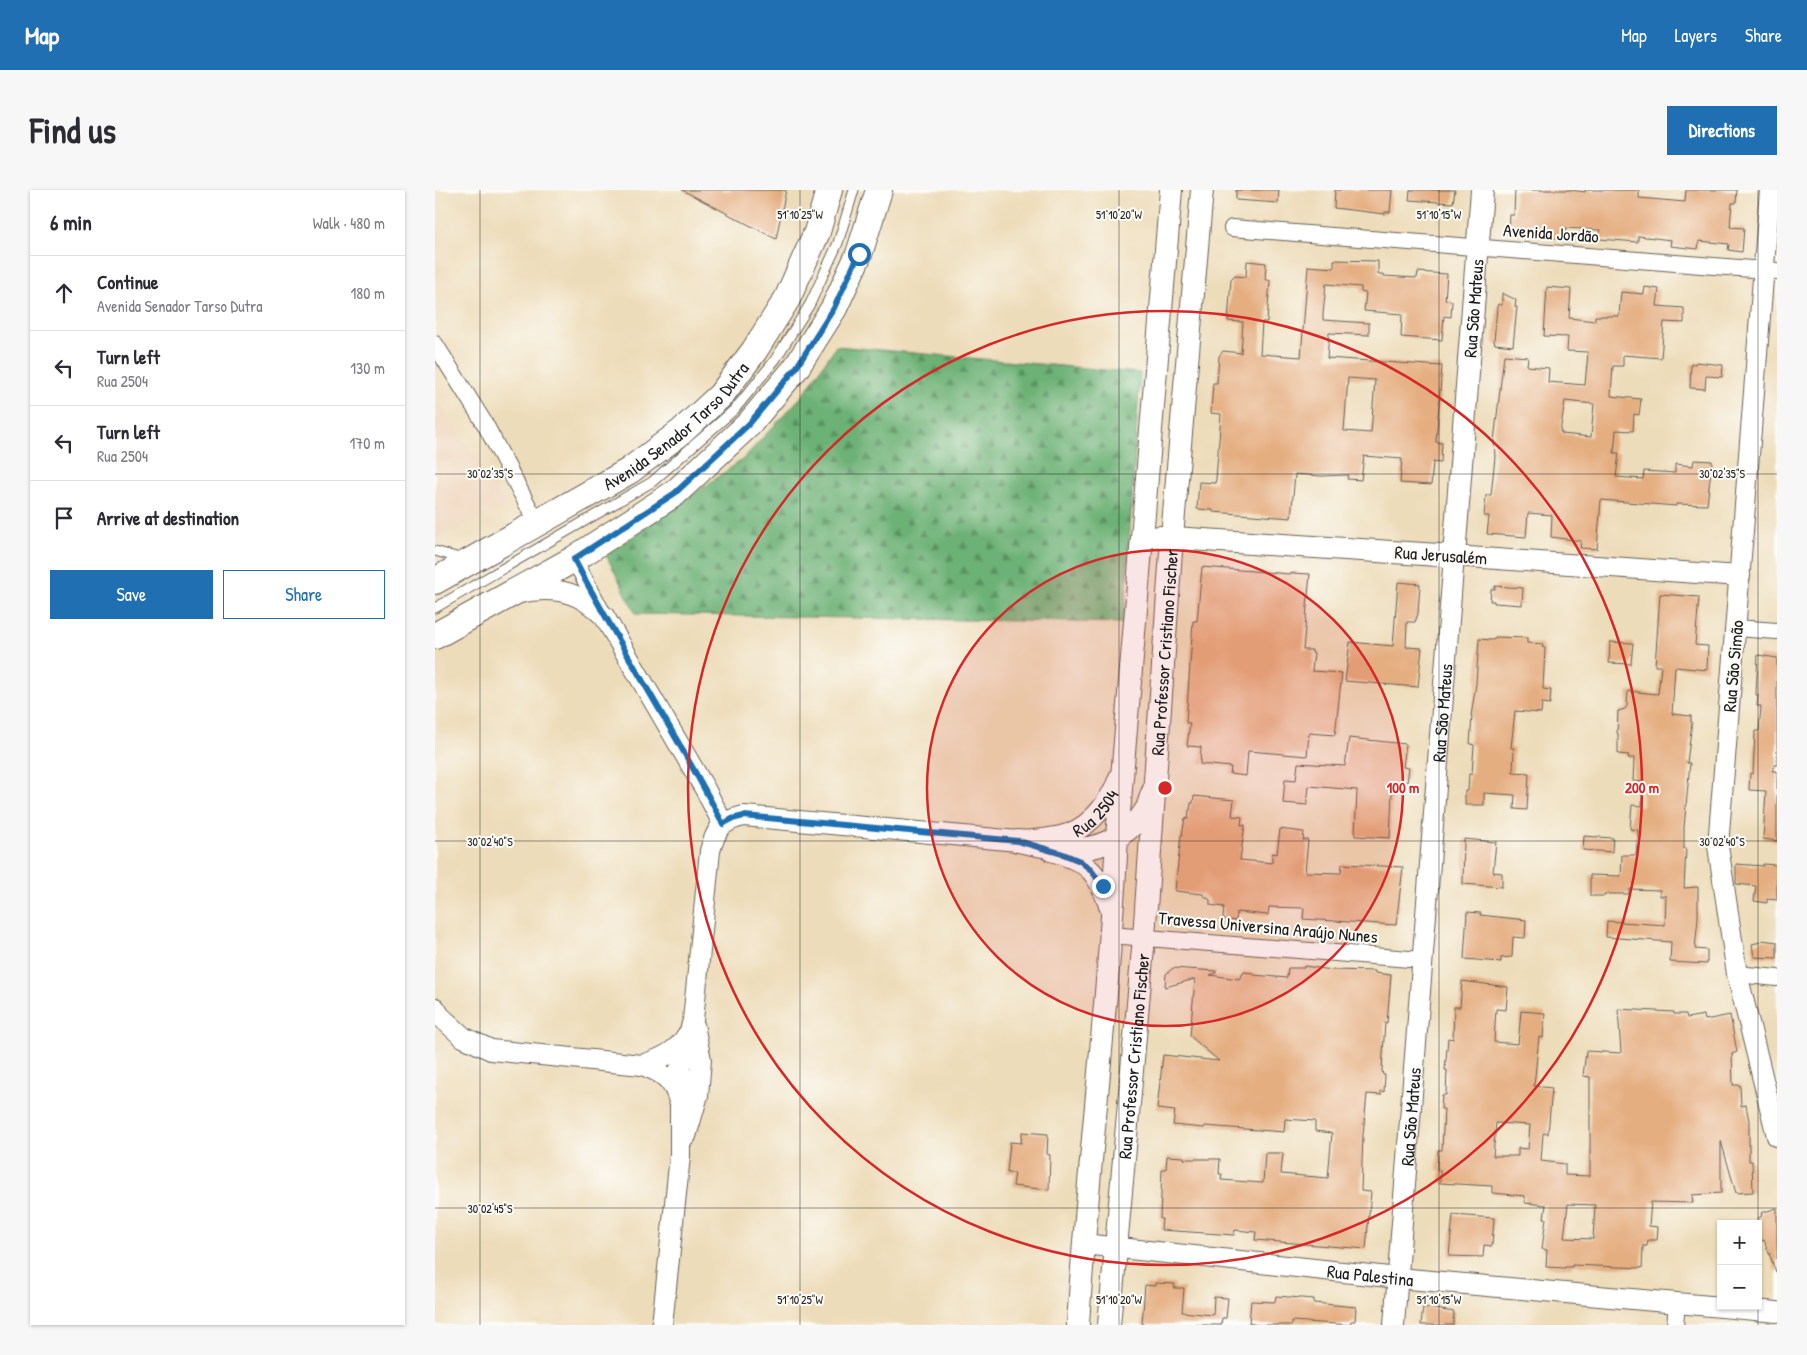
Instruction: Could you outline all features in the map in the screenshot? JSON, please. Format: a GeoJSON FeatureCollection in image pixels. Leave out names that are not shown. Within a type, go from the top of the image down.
{"type":"FeatureCollection","features":[{"type":"Feature","properties":{"kind":"main road","name":"Avenida Senador Tarso Dutra"},"geometry":{"type":"LineString","coordinates":[[435,581],[629,471],[681,432],[721,394],[754,352],[787,299],[817,232],[829,190]]}},
{"type":"Feature","properties":{"kind":"main road"},"geometry":{"type":"LineString","coordinates":[[435,636],[574,559],[675,493],[749,424],[796,368],[838,299],[859,254],[879,190]]}},
{"type":"Feature","properties":{"kind":"main road","name":"Rua Professor Cristiano Fischer"},"geometry":{"type":"LineString","coordinates":[[1078,1325],[1141,536],[1171,190]]}},
{"type":"Feature","properties":{"kind":"main road","name":"Rua Professor Cristiano Fischer"},"geometry":{"type":"LineString","coordinates":[[1109,1325],[1144,937],[1172,537],[1202,190]]}},
{"type":"Feature","properties":{"kind":"main road","name":"Rua São Mateus"},"geometry":{"type":"LineString","coordinates":[[1454,556],[1482,190]]}},
{"type":"Feature","properties":{"kind":"main road","name":"Rua Jerusalém"},"geometry":{"type":"LineString","coordinates":[[1141,536],[1454,556]]}},
{"type":"Feature","properties":{"kind":"main road"},"geometry":{"type":"LineString","coordinates":[[1018,841],[1080,849],[1096,846],[1117,837],[1134,824],[1146,808],[1155,785]]}},
{"type":"Feature","properties":{"kind":"street","name":"Rua São Simão"},"geometry":{"type":"LineString","coordinates":[[1770,190],[1771,270],[1740,576],[1718,846],[1737,974],[1777,1136]]}},
{"type":"Feature","properties":{"kind":"street","name":"Avenida Jordão"},"geometry":{"type":"LineString","coordinates":[[1232,228],[1771,270]]}},
{"type":"Feature","properties":{"kind":"street"},"geometry":{"type":"LineString","coordinates":[[435,344],[485,424],[537,522]]}},
{"type":"Feature","properties":{"kind":"street","name":"Rua Jerusalém"},"geometry":{"type":"LineString","coordinates":[[1454,556],[1740,576]]}},
{"type":"Feature","properties":{"kind":"street","name":"Rua São Mateus"},"geometry":{"type":"LineString","coordinates":[[1393,1325],[1454,556]]}},
{"type":"Feature","properties":{"kind":"street"},"geometry":{"type":"LineString","coordinates":[[574,559],[604,616],[705,789],[723,824],[714,834],[710,851],[693,1020],[680,1068],[680,1156],[662,1325]]}},
{"type":"Feature","properties":{"kind":"street"},"geometry":{"type":"LineString","coordinates":[[509,595],[535,589],[562,591],[584,600],[604,616]]}},
{"type":"Feature","properties":{"kind":"street"},"geometry":{"type":"LineString","coordinates":[[1736,628],[1777,631]]}},
{"type":"Feature","properties":{"kind":"street","name":"Rua 2504"},"geometry":{"type":"LineString","coordinates":[[723,824],[744,816],[1018,841],[1046,839],[1068,834],[1083,826],[1101,809],[1115,790],[1123,766]]}},
{"type":"Feature","properties":{"kind":"street","name":"Rua 2504"},"geometry":{"type":"LineString","coordinates":[[1018,841],[1080,861],[1091,870],[1103,886],[1112,912]]}},
{"type":"Feature","properties":{"kind":"street","name":"Travessa Universina Araújo Nunes"},"geometry":{"type":"LineString","coordinates":[[1110,935],[1422,960]]}},
{"type":"Feature","properties":{"kind":"street"},"geometry":{"type":"LineString","coordinates":[[1737,974],[1777,978]]}},
{"type":"Feature","properties":{"kind":"street"},"geometry":{"type":"LineString","coordinates":[[435,1008],[439,1016],[463,1037],[491,1050],[642,1065],[660,1072],[677,1092],[680,1106]]}},
{"type":"Feature","properties":{"kind":"street"},"geometry":{"type":"LineString","coordinates":[[642,1065],[660,1060],[674,1051],[685,1038],[693,1020]]}},
{"type":"Feature","properties":{"kind":"street"},"geometry":{"type":"LineString","coordinates":[[680,1156],[698,1095],[701,1060],[693,1020]]}},
{"type":"Feature","properties":{"kind":"street","name":"Rua Palestina"},"geometry":{"type":"LineString","coordinates":[[1083,1244],[1398,1278],[1777,1312]]}},
{"type":"Feature","properties":{"kind":"street"},"geometry":{"type":"LineString","coordinates":[[1675,1325],[1677,1304]]}},
{"type":"Feature","properties":{"kind":"lane"},"geometry":{"type":"LineString","coordinates":[[435,608],[652,482],[735,409],[775,360],[810,304],[838,243],[854,190]]}},
{"type":"Feature","properties":{"kind":"lane"},"geometry":{"type":"LineString","coordinates":[[435,551],[471,561]]}},
{"type":"Feature","properties":{"kind":"shaded area"},"geometry":{"type":"Polygon","coordinates":[[[435,397],[507,506],[435,540],[435,397]]]}},
{"type":"Feature","properties":{"kind":"green space"},"geometry":{"type":"Polygon","coordinates":[[[836,346],[1140,373],[1124,623],[636,614],[606,555],[742,460],[803,395],[836,346]]]}},
{"type":"Feature","properties":{"kind":"building"},"geometry":{"type":"Polygon","coordinates":[[[682,190],[786,190],[776,239],[682,190]]]}},
{"type":"Feature","properties":{"kind":"building"},"geometry":{"type":"Polygon","coordinates":[[[1236,190],[1279,190],[1278,203],[1236,200],[1236,190]]]}},
{"type":"Feature","properties":{"kind":"building"},"geometry":{"type":"Polygon","coordinates":[[[1335,190],[1392,190],[1390,212],[1385,212],[1385,214],[1334,208],[1335,190]]]}},
{"type":"Feature","properties":{"kind":"building"},"geometry":{"type":"Polygon","coordinates":[[[1410,190],[1455,190],[1453,203],[1409,200],[1410,190]]]}},
{"type":"Feature","properties":{"kind":"building"},"geometry":{"type":"Polygon","coordinates":[[[1515,190],[1571,190],[1585,192],[1585,190],[1639,190],[1639,198],[1685,202],[1686,190],[1737,190],[1736,203],[1732,203],[1730,227],[1744,228],[1742,252],[1728,250],[1729,244],[1699,241],[1698,249],[1670,246],[1671,240],[1638,236],[1638,242],[1599,239],[1600,230],[1566,228],[1565,239],[1509,233],[1510,215],[1514,215],[1515,190]]]}},
{"type":"Feature","properties":{"kind":"building"},"geometry":{"type":"Polygon","coordinates":[[[1334,260],[1378,261],[1378,274],[1384,274],[1384,276],[1417,278],[1418,272],[1447,274],[1445,300],[1452,301],[1451,317],[1444,316],[1442,340],[1401,337],[1402,314],[1364,311],[1366,293],[1361,292],[1361,287],[1326,284],[1323,315],[1323,320],[1369,323],[1369,335],[1329,333],[1327,358],[1442,366],[1436,442],[1442,443],[1441,463],[1433,462],[1431,485],[1400,483],[1402,459],[1364,456],[1361,480],[1347,479],[1348,475],[1321,476],[1295,474],[1291,518],[1197,509],[1199,482],[1215,483],[1216,479],[1221,414],[1211,413],[1213,383],[1217,383],[1219,356],[1223,351],[1241,353],[1243,322],[1228,321],[1231,280],[1235,276],[1246,277],[1247,261],[1266,263],[1265,280],[1270,280],[1267,322],[1262,322],[1260,354],[1301,357],[1308,266],[1334,268],[1334,260]],[[1348,378],[1344,431],[1371,433],[1375,380],[1348,378]]]}},
{"type":"Feature","properties":{"kind":"building"},"geometry":{"type":"Polygon","coordinates":[[[1547,287],[1571,289],[1569,318],[1595,321],[1595,316],[1619,316],[1621,292],[1644,294],[1645,287],[1659,289],[1657,306],[1684,308],[1684,323],[1664,322],[1661,358],[1623,355],[1623,366],[1613,366],[1611,396],[1641,399],[1639,415],[1634,414],[1633,431],[1616,430],[1614,453],[1619,453],[1616,477],[1643,479],[1644,471],[1675,473],[1675,464],[1693,466],[1694,460],[1712,461],[1707,505],[1676,504],[1676,506],[1601,500],[1597,549],[1580,548],[1581,541],[1551,537],[1552,515],[1528,513],[1526,537],[1487,534],[1489,516],[1484,516],[1486,495],[1491,495],[1495,457],[1494,441],[1504,355],[1528,357],[1527,366],[1549,368],[1548,382],[1585,385],[1588,352],[1567,351],[1568,337],[1544,336],[1547,287]],[[1565,401],[1560,432],[1562,434],[1591,437],[1594,404],[1565,401]]]}},
{"type":"Feature","properties":{"kind":"building"},"geometry":{"type":"Polygon","coordinates":[[[1502,293],[1516,300],[1513,346],[1495,344],[1494,341],[1497,307],[1498,304],[1502,305],[1502,293]]]}},
{"type":"Feature","properties":{"kind":"building"},"geometry":{"type":"Polygon","coordinates":[[[1696,362],[1723,365],[1722,377],[1706,376],[1705,389],[1690,388],[1691,364],[1696,362]]]}},
{"type":"Feature","properties":{"kind":"building"},"geometry":{"type":"Polygon","coordinates":[[[1202,567],[1310,574],[1303,650],[1312,650],[1312,653],[1314,653],[1312,671],[1342,673],[1335,735],[1309,733],[1307,756],[1248,751],[1246,776],[1230,774],[1231,767],[1200,764],[1201,747],[1187,746],[1190,723],[1186,723],[1193,621],[1197,621],[1202,567]]]}},
{"type":"Feature","properties":{"kind":"building"},"geometry":{"type":"Polygon","coordinates":[[[1398,582],[1420,584],[1418,614],[1415,622],[1407,622],[1406,647],[1422,648],[1418,687],[1345,681],[1350,642],[1393,646],[1398,582]]]}},
{"type":"Feature","properties":{"kind":"building"},"geometry":{"type":"Polygon","coordinates":[[[1495,586],[1523,588],[1522,605],[1490,601],[1491,589],[1495,589],[1495,586]]]}},
{"type":"Feature","properties":{"kind":"building"},"geometry":{"type":"Polygon","coordinates":[[[1660,594],[1699,597],[1695,645],[1708,646],[1707,670],[1675,667],[1672,714],[1691,716],[1692,722],[1687,763],[1690,763],[1684,828],[1684,849],[1686,849],[1684,888],[1698,887],[1695,949],[1707,950],[1707,964],[1670,962],[1671,942],[1606,937],[1607,921],[1665,925],[1666,896],[1660,896],[1660,890],[1629,889],[1629,894],[1590,896],[1590,875],[1621,876],[1622,855],[1636,855],[1638,830],[1630,829],[1632,805],[1642,806],[1643,782],[1633,781],[1634,758],[1628,758],[1629,755],[1618,754],[1618,711],[1625,709],[1627,706],[1628,691],[1658,694],[1661,666],[1655,666],[1660,594]]]}},
{"type":"Feature","properties":{"kind":"building"},"geometry":{"type":"Polygon","coordinates":[[[1495,637],[1527,638],[1527,643],[1543,644],[1542,647],[1545,648],[1543,689],[1551,690],[1550,704],[1542,703],[1541,713],[1515,711],[1511,748],[1514,748],[1513,772],[1529,773],[1527,810],[1514,809],[1515,795],[1484,793],[1484,805],[1465,805],[1465,791],[1468,791],[1469,774],[1472,774],[1474,745],[1470,744],[1471,716],[1476,684],[1479,639],[1492,640],[1495,637]]]}},
{"type":"Feature","properties":{"kind":"building"},"geometry":{"type":"Polygon","coordinates":[[[1610,642],[1633,643],[1631,664],[1609,663],[1610,642]]]}},
{"type":"Feature","properties":{"kind":"building"},"geometry":{"type":"Polygon","coordinates":[[[1758,655],[1777,658],[1777,765],[1775,765],[1772,771],[1777,771],[1777,841],[1763,839],[1766,791],[1749,790],[1750,773],[1753,774],[1755,731],[1759,731],[1761,706],[1757,706],[1758,695],[1756,695],[1758,655]]]}},
{"type":"Feature","properties":{"kind":"building"},"geometry":{"type":"Polygon","coordinates":[[[1349,738],[1406,744],[1403,767],[1409,768],[1407,782],[1397,781],[1396,792],[1392,792],[1390,838],[1355,836],[1357,790],[1309,786],[1307,805],[1283,803],[1285,779],[1296,780],[1298,763],[1345,766],[1349,738]]]}},
{"type":"Feature","properties":{"kind":"building"},"geometry":{"type":"Polygon","coordinates":[[[1194,796],[1234,800],[1232,816],[1242,817],[1241,825],[1245,825],[1240,860],[1272,863],[1272,853],[1277,854],[1280,829],[1304,832],[1303,840],[1308,840],[1305,872],[1341,873],[1342,864],[1403,867],[1396,925],[1303,919],[1304,908],[1269,907],[1268,915],[1237,912],[1236,921],[1223,919],[1224,907],[1210,905],[1210,900],[1202,894],[1175,891],[1181,835],[1185,818],[1188,819],[1194,796]]]}},
{"type":"Feature","properties":{"kind":"building"},"geometry":{"type":"Polygon","coordinates":[[[1584,836],[1613,838],[1612,852],[1583,850],[1584,836]]]}},
{"type":"Feature","properties":{"kind":"building"},"geometry":{"type":"Polygon","coordinates":[[[1464,839],[1496,842],[1493,872],[1502,873],[1502,887],[1463,884],[1464,839]]]}},
{"type":"Feature","properties":{"kind":"building"},"geometry":{"type":"Polygon","coordinates":[[[1736,864],[1777,865],[1777,900],[1767,899],[1767,903],[1754,901],[1756,886],[1736,884],[1736,864]]]}},
{"type":"Feature","properties":{"kind":"building"},"geometry":{"type":"Polygon","coordinates":[[[1467,912],[1526,920],[1525,938],[1513,937],[1512,957],[1501,958],[1501,962],[1464,959],[1467,912]]]}},
{"type":"Feature","properties":{"kind":"building"},"geometry":{"type":"Polygon","coordinates":[[[1762,940],[1777,942],[1777,958],[1754,957],[1752,944],[1762,940]]]}},
{"type":"Feature","properties":{"kind":"building"},"geometry":{"type":"Polygon","coordinates":[[[1304,966],[1332,970],[1375,971],[1375,973],[1391,975],[1387,1023],[1385,1022],[1382,1070],[1383,1075],[1385,1075],[1384,1092],[1381,1091],[1381,1095],[1367,1094],[1363,1135],[1361,1191],[1371,1192],[1366,1249],[1255,1240],[1256,1232],[1235,1230],[1234,1235],[1161,1230],[1162,1169],[1166,1169],[1167,1156],[1184,1157],[1184,1159],[1220,1159],[1219,1174],[1222,1174],[1221,1180],[1263,1183],[1265,1153],[1283,1153],[1281,1174],[1328,1178],[1332,1133],[1315,1131],[1315,1121],[1285,1119],[1284,1132],[1205,1126],[1204,1128],[1173,1125],[1175,1111],[1157,1109],[1163,1055],[1219,1061],[1190,1036],[1195,979],[1165,987],[1166,974],[1173,968],[1216,971],[1216,973],[1210,975],[1239,979],[1244,972],[1253,973],[1254,975],[1287,978],[1288,968],[1304,968],[1304,966]]]}},
{"type":"Feature","properties":{"kind":"building"},"geometry":{"type":"Polygon","coordinates":[[[1462,981],[1508,987],[1506,1010],[1496,1009],[1494,1042],[1518,1044],[1521,1011],[1545,1013],[1543,1038],[1539,1037],[1534,1086],[1552,1088],[1548,1134],[1543,1133],[1541,1161],[1565,1164],[1565,1175],[1590,1176],[1590,1077],[1583,1076],[1586,1051],[1621,1053],[1618,1009],[1674,1012],[1674,1014],[1686,1014],[1687,1018],[1704,1015],[1705,1020],[1730,1015],[1737,1052],[1732,1054],[1733,1085],[1740,1085],[1741,1106],[1746,1105],[1749,1121],[1749,1161],[1752,1161],[1753,1192],[1736,1193],[1721,1141],[1721,1193],[1692,1195],[1693,1203],[1651,1202],[1649,1226],[1658,1227],[1657,1240],[1648,1240],[1647,1246],[1643,1246],[1642,1268],[1572,1265],[1572,1267],[1565,1268],[1546,1267],[1547,1250],[1542,1249],[1546,1205],[1525,1203],[1525,1196],[1492,1193],[1492,1186],[1440,1183],[1440,1170],[1437,1170],[1438,1150],[1442,1150],[1444,1109],[1441,1109],[1442,1095],[1446,1095],[1447,1070],[1445,1070],[1448,1038],[1453,1039],[1454,1007],[1460,1007],[1462,981]],[[1496,1123],[1493,1156],[1518,1156],[1518,1148],[1528,1149],[1530,1125],[1496,1123]],[[1568,1204],[1564,1238],[1593,1239],[1595,1205],[1568,1204]]]}},
{"type":"Feature","properties":{"kind":"building"},"geometry":{"type":"Polygon","coordinates":[[[1022,1132],[1048,1134],[1047,1154],[1050,1155],[1049,1190],[1013,1186],[1015,1173],[1007,1173],[1010,1142],[1021,1143],[1022,1132]]]}},
{"type":"Feature","properties":{"kind":"building"},"geometry":{"type":"Polygon","coordinates":[[[1777,1208],[1777,1272],[1764,1240],[1762,1241],[1762,1220],[1758,1220],[1762,1216],[1761,1213],[1777,1208]]]}},
{"type":"Feature","properties":{"kind":"building"},"geometry":{"type":"Polygon","coordinates":[[[1453,1215],[1494,1218],[1492,1246],[1484,1245],[1483,1257],[1449,1256],[1453,1215]]]}},
{"type":"Feature","properties":{"kind":"building"},"geometry":{"type":"Polygon","coordinates":[[[1155,1283],[1175,1284],[1174,1288],[1184,1288],[1182,1312],[1213,1315],[1214,1297],[1228,1298],[1226,1318],[1222,1318],[1221,1325],[1142,1325],[1145,1285],[1155,1286],[1155,1283]]]}},
{"type":"Feature","properties":{"kind":"building"},"geometry":{"type":"Polygon","coordinates":[[[1276,1296],[1314,1299],[1314,1303],[1356,1307],[1355,1321],[1351,1321],[1350,1325],[1292,1321],[1292,1325],[1257,1325],[1249,1323],[1251,1301],[1275,1302],[1276,1296]]]}},
{"type":"Feature","properties":{"kind":"building"},"geometry":{"type":"Polygon","coordinates":[[[1423,1307],[1454,1312],[1453,1325],[1421,1325],[1423,1307]]]}},
{"type":"Feature","properties":{"kind":"route"},"geometry":{"type":"LineString","coordinates":[[859,254],[834,308],[796,368],[749,424],[675,493],[574,559],[604,616],[705,789],[723,824],[744,816],[1018,841],[1080,861],[1091,870],[1103,886]]}}]}
